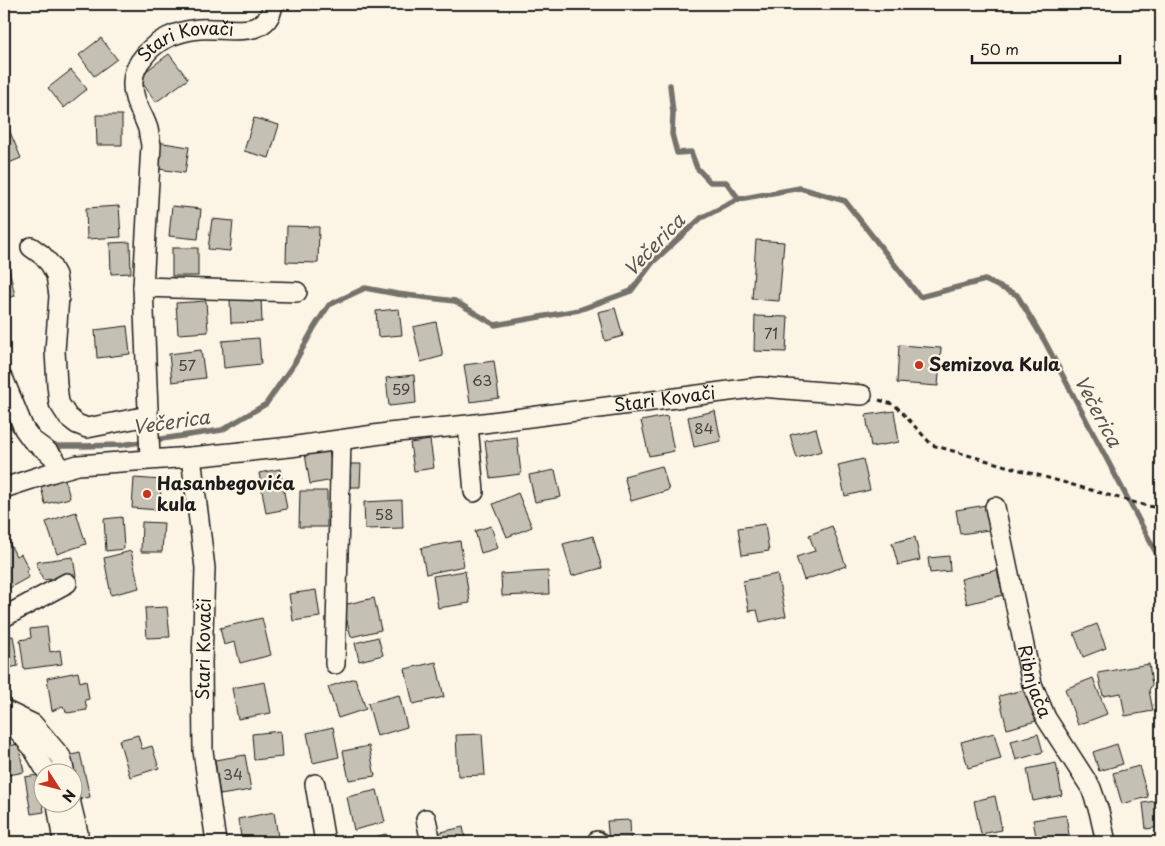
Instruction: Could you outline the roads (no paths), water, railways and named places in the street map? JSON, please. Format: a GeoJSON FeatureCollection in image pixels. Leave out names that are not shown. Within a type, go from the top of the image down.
{"type":"FeatureCollection","features":[{"type":"Feature","properties":{"kind":"street","name":"Stari Kovači"},"geometry":{"type":"LineString","coordinates":[[150,457],[143,287],[150,145],[148,129],[134,100],[132,81],[138,64],[149,49],[180,31],[201,28],[246,30],[260,26],[268,18],[273,4]]}},
{"type":"Feature","properties":{"kind":"street"},"geometry":{"type":"LineString","coordinates":[[31,248],[42,254],[56,275],[59,296],[55,351],[57,385],[59,403],[68,417],[77,424],[87,428],[148,421]]}},
{"type":"Feature","properties":{"kind":"street"},"geometry":{"type":"LineString","coordinates":[[143,287],[297,292]]}},
{"type":"Feature","properties":{"kind":"street"},"geometry":{"type":"LineString","coordinates":[[4,380],[24,429],[32,440],[47,451],[55,460],[57,465],[53,472]]}},
{"type":"Feature","properties":{"kind":"street","name":"Stari Kovači"},"geometry":{"type":"LineString","coordinates":[[4,488],[78,465],[150,457],[191,457],[290,447],[760,387],[862,395]]}},
{"type":"Feature","properties":{"kind":"street"},"geometry":{"type":"LineString","coordinates":[[468,425],[474,492]]}},
{"type":"Feature","properties":{"kind":"street"},"geometry":{"type":"LineString","coordinates":[[335,664],[341,440]]}},
{"type":"Feature","properties":{"kind":"street","name":"Stari Kovači"},"geometry":{"type":"LineString","coordinates":[[191,457],[205,568],[202,663],[203,751],[216,842]]}},
{"type":"Feature","properties":{"kind":"street","name":"Ribnjača"},"geometry":{"type":"LineString","coordinates":[[995,507],[1032,684],[1046,718],[1091,788],[1099,810],[1106,842]]}},
{"type":"Feature","properties":{"kind":"street"},"geometry":{"type":"LineString","coordinates":[[4,617],[67,583]]}},
{"type":"Feature","properties":{"kind":"street"},"geometry":{"type":"LineString","coordinates":[[4,710],[33,724],[62,757],[63,764]]}},
{"type":"Feature","properties":{"kind":"street"},"geometry":{"type":"LineString","coordinates":[[4,714],[32,747],[42,764]]}},
{"type":"Feature","properties":{"kind":"street"},"geometry":{"type":"LineString","coordinates":[[315,784],[325,842]]}},
{"type":"Feature","properties":{"kind":"street"},"geometry":{"type":"LineString","coordinates":[[61,814],[70,837]]}},
{"type":"Feature","properties":{"kind":"street"},"geometry":{"type":"LineString","coordinates":[[70,837],[71,814]]}},
{"type":"Feature","properties":{"kind":"street"},"geometry":{"type":"LineString","coordinates":[[426,819],[431,842]]}},
{"type":"Feature","properties":{"kind":"waterway"},"geometry":{"type":"LineString","coordinates":[[670,85],[673,113],[672,134],[677,153],[691,152],[697,168],[710,182],[726,182],[739,199]]}},
{"type":"Feature","properties":{"kind":"waterway","name":"Večerica"},"geometry":{"type":"LineString","coordinates":[[50,446],[121,445],[222,430],[266,404],[295,362],[329,305],[365,288],[455,301],[495,325],[579,310],[631,291],[653,262],[701,218],[739,199],[800,188],[845,201],[920,297],[985,280],[1017,295],[1044,340],[1161,562]]}},
{"type":"Feature","properties":{"kind":"waterway","name":"Večerica"},"geometry":{"type":"LineString","coordinates":[[4,421],[20,433]]}},
{"type":"Feature","properties":{"kind":"place","name":"Semizova Kula"},"geometry":{"type":"Point","coordinates":[919,365]}},
{"type":"Feature","properties":{"kind":"place","name":"Hasanbegovića kula"},"geometry":{"type":"Point","coordinates":[147,494]}}]}
